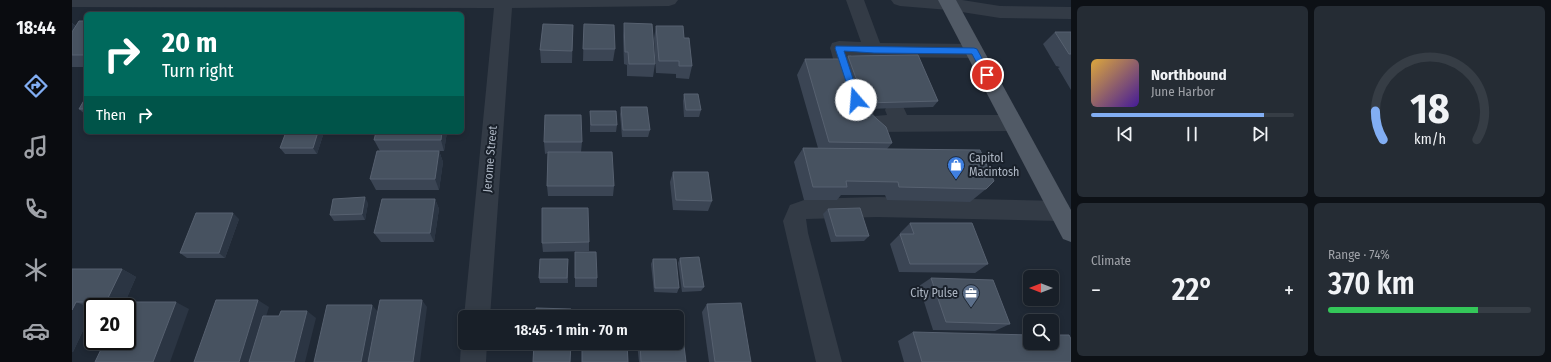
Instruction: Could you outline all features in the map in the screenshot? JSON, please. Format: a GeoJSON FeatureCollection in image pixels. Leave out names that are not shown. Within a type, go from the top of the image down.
{"type":"FeatureCollection","features":[{"type":"Feature","properties":{"kind":"main road"},"geometry":{"type":"LineString","coordinates":[[948,2],[1071,232]]}},
{"type":"Feature","properties":{"kind":"street"},"geometry":{"type":"LineString","coordinates":[[72,1],[668,0]]}},
{"type":"Feature","properties":{"kind":"street"},"geometry":{"type":"LineString","coordinates":[[855,0],[900,123]]}},
{"type":"Feature","properties":{"kind":"street"},"geometry":{"type":"LineString","coordinates":[[900,0],[948,2],[1000,12],[1071,12]]}},
{"type":"Feature","properties":{"kind":"street","name":"Jerome Street"},"geometry":{"type":"LineString","coordinates":[[478,310],[504,1]]}},
{"type":"Feature","properties":{"kind":"street"},"geometry":{"type":"LineString","coordinates":[[974,51],[874,50],[839,48],[860,112],[870,124],[1013,123]]}},
{"type":"Feature","properties":{"kind":"street"},"geometry":{"type":"LineString","coordinates":[[829,362],[796,233],[794,220],[798,212],[807,209],[877,207],[1060,211]]}},
{"type":"Feature","properties":{"kind":"street"},"geometry":{"type":"LineString","coordinates":[[473,362],[474,350]]}},
{"type":"Feature","properties":{"kind":"building"},"geometry":{"type":"Polygon","coordinates":[[[79,21],[84,21],[84,55],[72,55],[72,32],[79,21]]]}},
{"type":"Feature","properties":{"kind":"building"},"geometry":{"type":"Polygon","coordinates":[[[624,23],[652,24],[655,64],[629,64],[628,52],[625,52],[624,23]]]}},
{"type":"Feature","properties":{"kind":"building"},"geometry":{"type":"Polygon","coordinates":[[[543,24],[573,25],[572,51],[540,50],[543,24]]]}},
{"type":"Feature","properties":{"kind":"building"},"geometry":{"type":"Polygon","coordinates":[[[584,24],[614,25],[615,49],[583,49],[584,24]]]}},
{"type":"Feature","properties":{"kind":"building"},"geometry":{"type":"Polygon","coordinates":[[[656,26],[683,26],[684,38],[689,38],[692,66],[679,66],[679,61],[659,61],[656,26]]]}},
{"type":"Feature","properties":{"kind":"building"},"geometry":{"type":"Polygon","coordinates":[[[1055,32],[1071,32],[1071,54],[1069,54],[1055,32]]]}},
{"type":"Feature","properties":{"kind":"building"},"geometry":{"type":"Polygon","coordinates":[[[918,55],[938,101],[865,103],[848,56],[918,55]]]}},
{"type":"Feature","properties":{"kind":"building"},"geometry":{"type":"Polygon","coordinates":[[[805,59],[845,59],[860,104],[886,127],[892,143],[829,142],[805,59]]]}},
{"type":"Feature","properties":{"kind":"building"},"geometry":{"type":"Polygon","coordinates":[[[684,94],[698,94],[701,110],[686,110],[684,94]]]}},
{"type":"Feature","properties":{"kind":"building"},"geometry":{"type":"Polygon","coordinates":[[[84,100],[84,109],[79,109],[84,100]]]}},
{"type":"Feature","properties":{"kind":"building"},"geometry":{"type":"Polygon","coordinates":[[[621,107],[647,107],[650,130],[623,130],[621,107]]]}},
{"type":"Feature","properties":{"kind":"building"},"geometry":{"type":"Polygon","coordinates":[[[590,111],[616,111],[617,125],[591,125],[590,111]]]}},
{"type":"Feature","properties":{"kind":"building"},"geometry":{"type":"Polygon","coordinates":[[[545,115],[581,115],[582,142],[544,142],[545,115]]]}},
{"type":"Feature","properties":{"kind":"building"},"geometry":{"type":"Polygon","coordinates":[[[285,134],[317,134],[313,148],[280,148],[285,134]]]}},
{"type":"Feature","properties":{"kind":"building"},"geometry":{"type":"Polygon","coordinates":[[[376,134],[442,134],[441,140],[374,140],[376,134]]]}},
{"type":"Feature","properties":{"kind":"building"},"geometry":{"type":"Polygon","coordinates":[[[803,148],[980,150],[994,181],[986,189],[899,187],[898,182],[846,181],[847,187],[813,187],[803,148]]]}},
{"type":"Feature","properties":{"kind":"building"},"geometry":{"type":"Polygon","coordinates":[[[377,151],[439,151],[435,179],[370,179],[377,151]]]}},
{"type":"Feature","properties":{"kind":"building"},"geometry":{"type":"Polygon","coordinates":[[[548,152],[612,152],[614,186],[547,186],[548,152]]]}},
{"type":"Feature","properties":{"kind":"building"},"geometry":{"type":"Polygon","coordinates":[[[673,172],[708,172],[712,201],[676,200],[673,172]]]}},
{"type":"Feature","properties":{"kind":"building"},"geometry":{"type":"Polygon","coordinates":[[[365,197],[362,214],[330,215],[333,199],[365,197]]]}},
{"type":"Feature","properties":{"kind":"building"},"geometry":{"type":"Polygon","coordinates":[[[382,199],[435,199],[430,233],[374,233],[382,199]]]}},
{"type":"Feature","properties":{"kind":"building"},"geometry":{"type":"Polygon","coordinates":[[[542,208],[588,208],[589,242],[542,243],[542,208]]]}},
{"type":"Feature","properties":{"kind":"building"},"geometry":{"type":"Polygon","coordinates":[[[860,208],[869,236],[836,236],[828,209],[860,208]]]}},
{"type":"Feature","properties":{"kind":"building"},"geometry":{"type":"Polygon","coordinates":[[[196,213],[233,213],[219,253],[180,253],[196,213]]]}},
{"type":"Feature","properties":{"kind":"building"},"geometry":{"type":"Polygon","coordinates":[[[910,223],[972,223],[988,264],[910,264],[900,234],[914,234],[910,223]]]}},
{"type":"Feature","properties":{"kind":"building"},"geometry":{"type":"Polygon","coordinates":[[[575,252],[596,252],[597,278],[575,278],[575,252]]]}},
{"type":"Feature","properties":{"kind":"building"},"geometry":{"type":"Polygon","coordinates":[[[699,257],[704,287],[684,287],[680,258],[699,257]]]}},
{"type":"Feature","properties":{"kind":"building"},"geometry":{"type":"Polygon","coordinates":[[[540,259],[568,259],[567,278],[539,278],[540,259]]]}},
{"type":"Feature","properties":{"kind":"building"},"geometry":{"type":"Polygon","coordinates":[[[653,259],[676,259],[679,288],[655,288],[653,259]]]}},
{"type":"Feature","properties":{"kind":"building"},"geometry":{"type":"Polygon","coordinates":[[[72,269],[122,269],[108,298],[84,298],[84,302],[76,302],[72,310],[72,269]]]}},
{"type":"Feature","properties":{"kind":"building"},"geometry":{"type":"Polygon","coordinates":[[[931,278],[993,280],[1010,324],[946,322],[931,278]]]}},
{"type":"Feature","properties":{"kind":"building"},"geometry":{"type":"Polygon","coordinates":[[[216,300],[258,300],[239,362],[194,362],[216,300]]]}},
{"type":"Feature","properties":{"kind":"building"},"geometry":{"type":"Polygon","coordinates":[[[380,300],[422,300],[413,362],[368,362],[380,300]]]}},
{"type":"Feature","properties":{"kind":"building"},"geometry":{"type":"Polygon","coordinates":[[[136,302],[176,302],[153,362],[95,362],[101,350],[136,350],[136,302]]]}},
{"type":"Feature","properties":{"kind":"building"},"geometry":{"type":"Polygon","coordinates":[[[741,303],[751,362],[715,362],[707,304],[741,303]]]}},
{"type":"Feature","properties":{"kind":"building"},"geometry":{"type":"Polygon","coordinates":[[[327,305],[372,305],[361,362],[314,362],[327,305]]]}},
{"type":"Feature","properties":{"kind":"building"},"geometry":{"type":"Polygon","coordinates":[[[536,308],[571,309],[571,310],[536,310],[536,308]]]}},
{"type":"Feature","properties":{"kind":"building"},"geometry":{"type":"Polygon","coordinates":[[[281,311],[307,311],[294,362],[249,362],[263,316],[279,316],[281,311]]]}},
{"type":"Feature","properties":{"kind":"building"},"geometry":{"type":"Polygon","coordinates":[[[913,332],[1023,335],[1023,350],[1059,350],[1059,335],[1069,335],[1071,339],[1071,362],[922,362],[913,332]]]}},
{"type":"Feature","properties":{"kind":"building"},"geometry":{"type":"Polygon","coordinates":[[[684,346],[686,362],[641,362],[640,350],[684,350],[684,346]]]}},
{"type":"Feature","properties":{"kind":"building"},"geometry":{"type":"Polygon","coordinates":[[[534,350],[571,350],[570,362],[533,362],[534,350]]]}},
{"type":"Feature","properties":{"kind":"building"},"geometry":{"type":"Polygon","coordinates":[[[582,350],[627,350],[628,362],[582,362],[582,350]]]}},
{"type":"Feature","properties":{"kind":"place","name":"Capitol Macintosh"},"geometry":{"type":"Point","coordinates":[956,180]}},
{"type":"Feature","properties":{"kind":"place","name":"City Pulse"},"geometry":{"type":"Point","coordinates":[971,308]}},
{"type":"Feature","properties":{"kind":"route"},"geometry":{"type":"LineString","coordinates":[[856,100],[839,48],[874,50],[974,51],[987,75]]}}]}
